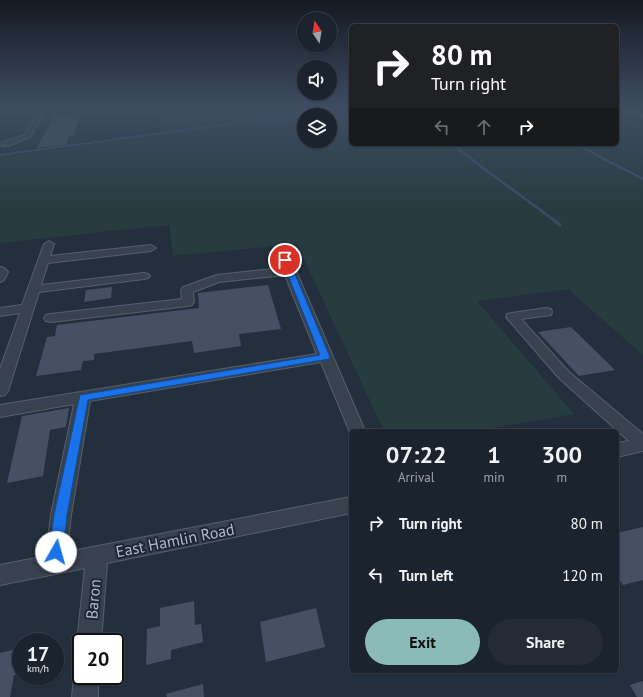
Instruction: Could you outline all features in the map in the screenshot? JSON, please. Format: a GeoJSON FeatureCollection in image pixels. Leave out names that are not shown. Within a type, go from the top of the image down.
{"type":"FeatureCollection","features":[{"type":"Feature","properties":{"kind":"street"},"geometry":{"type":"LineString","coordinates":[[5,144],[12,142]]}},
{"type":"Feature","properties":{"kind":"street"},"geometry":{"type":"LineString","coordinates":[[0,391],[45,260],[49,244]]}},
{"type":"Feature","properties":{"kind":"street"},"geometry":{"type":"LineString","coordinates":[[45,260],[150,248]]}},
{"type":"Feature","properties":{"kind":"street"},"geometry":{"type":"LineString","coordinates":[[51,318],[188,302],[187,290],[217,279],[287,266],[356,429]]}},
{"type":"Feature","properties":{"kind":"street"},"geometry":{"type":"LineString","coordinates":[[0,270],[2,272],[0,278]]}},
{"type":"Feature","properties":{"kind":"street"},"geometry":{"type":"LineString","coordinates":[[35,289],[144,276]]}},
{"type":"Feature","properties":{"kind":"street"},"geometry":{"type":"LineString","coordinates":[[0,312],[28,308]]}},
{"type":"Feature","properties":{"kind":"street"},"geometry":{"type":"LineString","coordinates":[[546,312],[512,317],[564,375],[643,444]]}},
{"type":"Feature","properties":{"kind":"street"},"geometry":{"type":"LineString","coordinates":[[0,411],[326,357]]}},
{"type":"Feature","properties":{"kind":"street"},"geometry":{"type":"LineString","coordinates":[[55,564],[61,515],[83,397]]}},
{"type":"Feature","properties":{"kind":"street"},"geometry":{"type":"LineString","coordinates":[[619,450],[643,444]]}},
{"type":"Feature","properties":{"kind":"street","name":"East Hamlin Road"},"geometry":{"type":"LineString","coordinates":[[0,575],[349,505]]}},
{"type":"Feature","properties":{"kind":"street","name":"Baron"},"geometry":{"type":"LineString","coordinates":[[90,633],[97,556]]}},
{"type":"Feature","properties":{"kind":"street"},"geometry":{"type":"LineString","coordinates":[[85,697],[86,685]]}},
{"type":"Feature","properties":{"kind":"green space"},"geometry":{"type":"Polygon","coordinates":[[[111,142],[297,142],[297,148],[337,148],[337,142],[349,142],[349,146],[619,146],[619,142],[643,142],[643,355],[568,289],[477,301],[574,414],[487,429],[383,429],[297,244],[173,256],[169,225],[0,243],[0,154],[22,155],[111,142]]]}},
{"type":"Feature","properties":{"kind":"building"},"geometry":{"type":"Polygon","coordinates":[[[40,142],[67,142],[66,145],[37,148],[40,142]]]}},
{"type":"Feature","properties":{"kind":"building"},"geometry":{"type":"Polygon","coordinates":[[[268,285],[281,329],[239,334],[241,346],[194,353],[192,341],[94,354],[94,360],[83,361],[81,370],[36,376],[47,337],[55,336],[57,325],[199,308],[198,293],[268,285]]]}},
{"type":"Feature","properties":{"kind":"building"},"geometry":{"type":"Polygon","coordinates":[[[112,287],[111,298],[84,302],[86,290],[112,287]]]}},
{"type":"Feature","properties":{"kind":"building"},"geometry":{"type":"Polygon","coordinates":[[[571,327],[615,370],[579,376],[538,332],[571,327]]]}},
{"type":"Feature","properties":{"kind":"building"},"geometry":{"type":"Polygon","coordinates":[[[69,408],[66,427],[50,430],[43,476],[7,483],[22,416],[69,408]]]}},
{"type":"Feature","properties":{"kind":"building"},"geometry":{"type":"Polygon","coordinates":[[[643,527],[643,580],[623,585],[619,579],[619,533],[643,527]]]}},
{"type":"Feature","properties":{"kind":"building"},"geometry":{"type":"Polygon","coordinates":[[[194,601],[195,625],[201,624],[203,642],[171,650],[171,659],[146,665],[147,629],[160,626],[160,608],[194,601]]]}},
{"type":"Feature","properties":{"kind":"building"},"geometry":{"type":"Polygon","coordinates":[[[316,608],[325,647],[266,662],[260,622],[316,608]]]}},
{"type":"Feature","properties":{"kind":"building"},"geometry":{"type":"Polygon","coordinates":[[[12,650],[12,685],[10,697],[0,697],[0,653],[12,650]]]}},
{"type":"Feature","properties":{"kind":"building"},"geometry":{"type":"Polygon","coordinates":[[[643,681],[643,697],[637,697],[630,685],[643,681]]]}},
{"type":"Feature","properties":{"kind":"building"},"geometry":{"type":"Polygon","coordinates":[[[203,684],[204,697],[167,697],[166,694],[203,684]]]}},
{"type":"Feature","properties":{"kind":"waterway"},"geometry":{"type":"LineString","coordinates":[[0,155],[100,142]]}},
{"type":"Feature","properties":{"kind":"waterway"},"geometry":{"type":"LineString","coordinates":[[455,146],[473,160]]}},
{"type":"Feature","properties":{"kind":"waterway"},"geometry":{"type":"LineString","coordinates":[[581,146],[606,160]]}},
{"type":"Feature","properties":{"kind":"waterway"},"geometry":{"type":"LineString","coordinates":[[471,159],[558,223]]}},
{"type":"Feature","properties":{"kind":"waterway"},"geometry":{"type":"LineString","coordinates":[[604,159],[643,179]]}},
{"type":"Feature","properties":{"kind":"waterway"},"geometry":{"type":"LineString","coordinates":[[556,222],[560,225]]}},
{"type":"Feature","properties":{"kind":"route"},"geometry":{"type":"LineString","coordinates":[[56,552],[61,515],[83,397],[326,357],[285,260]]}}]}
